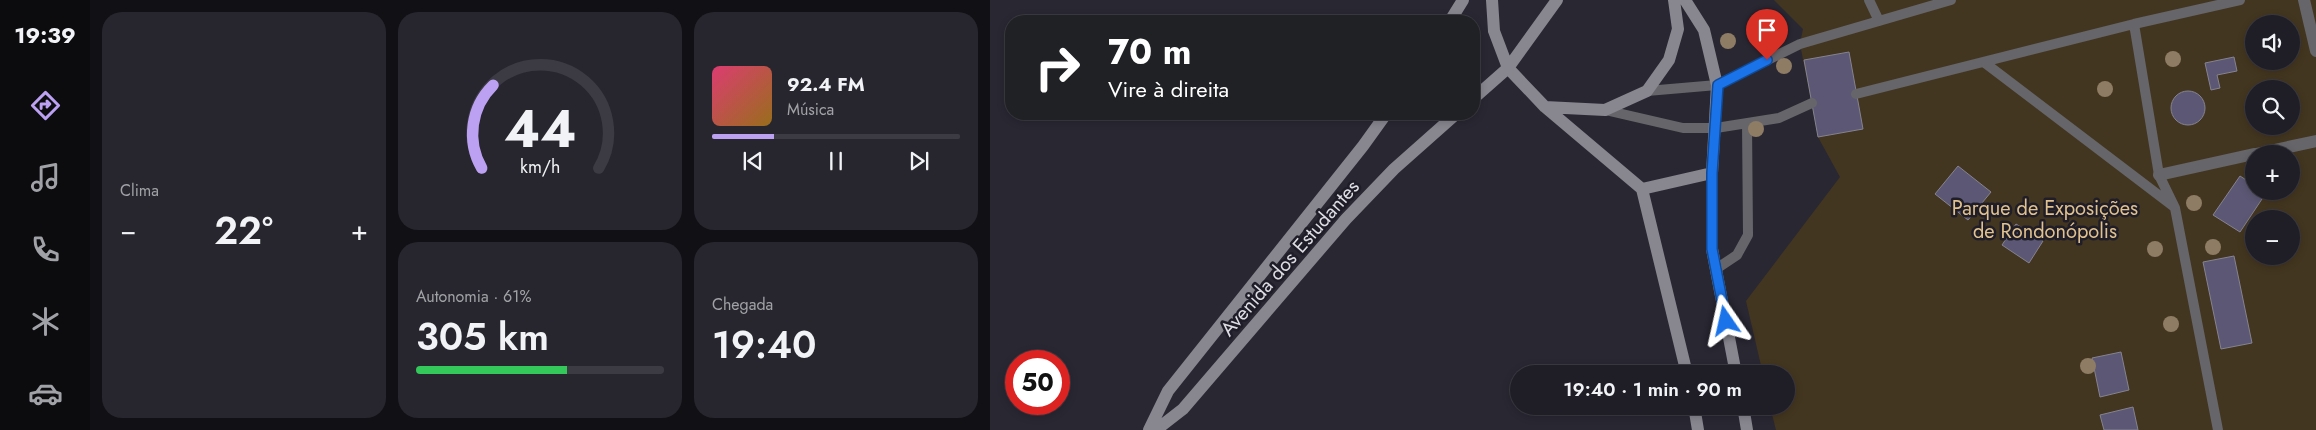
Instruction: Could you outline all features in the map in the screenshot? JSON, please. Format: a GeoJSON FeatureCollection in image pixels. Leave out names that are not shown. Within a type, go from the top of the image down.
{"type":"FeatureCollection","features":[{"type":"Feature","properties":{"kind":"main road"},"geometry":{"type":"LineString","coordinates":[[1454,15],[1463,0]]}},
{"type":"Feature","properties":{"kind":"main road"},"geometry":{"type":"LineString","coordinates":[[1492,0],[1494,31],[1508,68],[1545,107],[1642,189],[1685,365]]}},
{"type":"Feature","properties":{"kind":"main road"},"geometry":{"type":"LineString","coordinates":[[1480,93],[1508,68],[1557,0]]}},
{"type":"Feature","properties":{"kind":"main road"},"geometry":{"type":"LineString","coordinates":[[1545,107],[1605,110],[1647,91],[1669,60],[1678,29],[1674,0]]}},
{"type":"Feature","properties":{"kind":"main road"},"geometry":{"type":"LineString","coordinates":[[1686,0],[1704,30],[1718,85],[1712,173],[1712,249],[1734,365]]}},
{"type":"Feature","properties":{"kind":"main road","name":"Avenida dos Estudantes"},"geometry":{"type":"LineString","coordinates":[[1149,430],[1168,391],[1357,154],[1382,120]]}},
{"type":"Feature","properties":{"kind":"main road","name":"Avenida dos Estudantes"},"geometry":{"type":"LineString","coordinates":[[1156,430],[1183,409],[1346,219],[1394,169],[1449,120]]}},
{"type":"Feature","properties":{"kind":"main road"},"geometry":{"type":"LineString","coordinates":[[1642,189],[1712,173]]}},
{"type":"Feature","properties":{"kind":"main road"},"geometry":{"type":"LineString","coordinates":[[1696,415],[1698,430]]}},
{"type":"Feature","properties":{"kind":"main road"},"geometry":{"type":"LineString","coordinates":[[1744,415],[1747,430]]}},
{"type":"Feature","properties":{"kind":"street"},"geometry":{"type":"LineString","coordinates":[[2304,0],[2316,51]]}},
{"type":"Feature","properties":{"kind":"street"},"geometry":{"type":"LineString","coordinates":[[2294,145],[2316,140]]}},
{"type":"Feature","properties":{"kind":"street"},"geometry":{"type":"LineString","coordinates":[[2159,175],[2245,156]]}},
{"type":"Feature","properties":{"kind":"lane"},"geometry":{"type":"LineString","coordinates":[[1869,0],[1879,21]]}},
{"type":"Feature","properties":{"kind":"lane"},"geometry":{"type":"LineString","coordinates":[[1647,91],[1718,85],[1800,44],[1951,0]]}},
{"type":"Feature","properties":{"kind":"lane"},"geometry":{"type":"LineString","coordinates":[[1856,94],[2134,24],[2240,0]]}},
{"type":"Feature","properties":{"kind":"lane"},"geometry":{"type":"LineString","coordinates":[[2134,24],[2159,175],[2175,208],[2218,430]]}},
{"type":"Feature","properties":{"kind":"lane"},"geometry":{"type":"LineString","coordinates":[[1985,63],[2175,208]]}},
{"type":"Feature","properties":{"kind":"lane"},"geometry":{"type":"LineString","coordinates":[[1605,110],[1683,128],[1716,128],[1779,118],[1812,103]]}},
{"type":"Feature","properties":{"kind":"lane"},"geometry":{"type":"LineString","coordinates":[[1716,269],[1737,255],[1748,234],[1747,124]]}},
{"type":"Feature","properties":{"kind":"green space","name":"Parque de Exposições de Rondonópolis"},"geometry":{"type":"Polygon","coordinates":[[[1774,0],[2316,0],[2316,430],[1776,430],[1772,415],[1795,415],[1795,365],[1761,365],[1746,301],[1840,177],[1818,137],[1800,44],[1803,29],[1774,0]]]}},
{"type":"Feature","properties":{"kind":"building"},"geometry":{"type":"Polygon","coordinates":[[[1849,52],[1863,129],[1818,137],[1804,60],[1849,52]]]}},
{"type":"Feature","properties":{"kind":"building"},"geometry":{"type":"Polygon","coordinates":[[[2234,57],[2237,71],[2217,75],[2220,88],[2211,90],[2205,63],[2234,57]]]}},
{"type":"Feature","properties":{"kind":"building"},"geometry":{"type":"Polygon","coordinates":[[[2188,91],[2200,96],[2205,108],[2200,120],[2188,125],[2176,120],[2171,108],[2176,96],[2188,91]]]}},
{"type":"Feature","properties":{"kind":"building"},"geometry":{"type":"Polygon","coordinates":[[[1958,166],[1991,192],[1968,220],[1935,194],[1958,166]]]}},
{"type":"Feature","properties":{"kind":"building"},"geometry":{"type":"Polygon","coordinates":[[[2240,176],[2245,179],[2245,200],[2261,200],[2255,210],[2245,210],[2245,224],[2240,232],[2213,215],[2240,176]]]}},
{"type":"Feature","properties":{"kind":"building"},"geometry":{"type":"Polygon","coordinates":[[[2016,224],[2043,241],[2029,263],[2002,245],[2016,224]]]}},
{"type":"Feature","properties":{"kind":"building"},"geometry":{"type":"Polygon","coordinates":[[[2234,256],[2252,343],[2221,349],[2203,262],[2234,256]]]}},
{"type":"Feature","properties":{"kind":"building"},"geometry":{"type":"Polygon","coordinates":[[[2121,352],[2129,390],[2100,397],[2092,358],[2121,352]]]}},
{"type":"Feature","properties":{"kind":"building"},"geometry":{"type":"Polygon","coordinates":[[[2133,407],[2138,430],[2104,430],[2100,415],[2133,407]]]}},
{"type":"Feature","properties":{"kind":"route"},"geometry":{"type":"LineString","coordinates":[[1726,321],[1712,249],[1712,173],[1718,85],[1767,60]]}}]}
